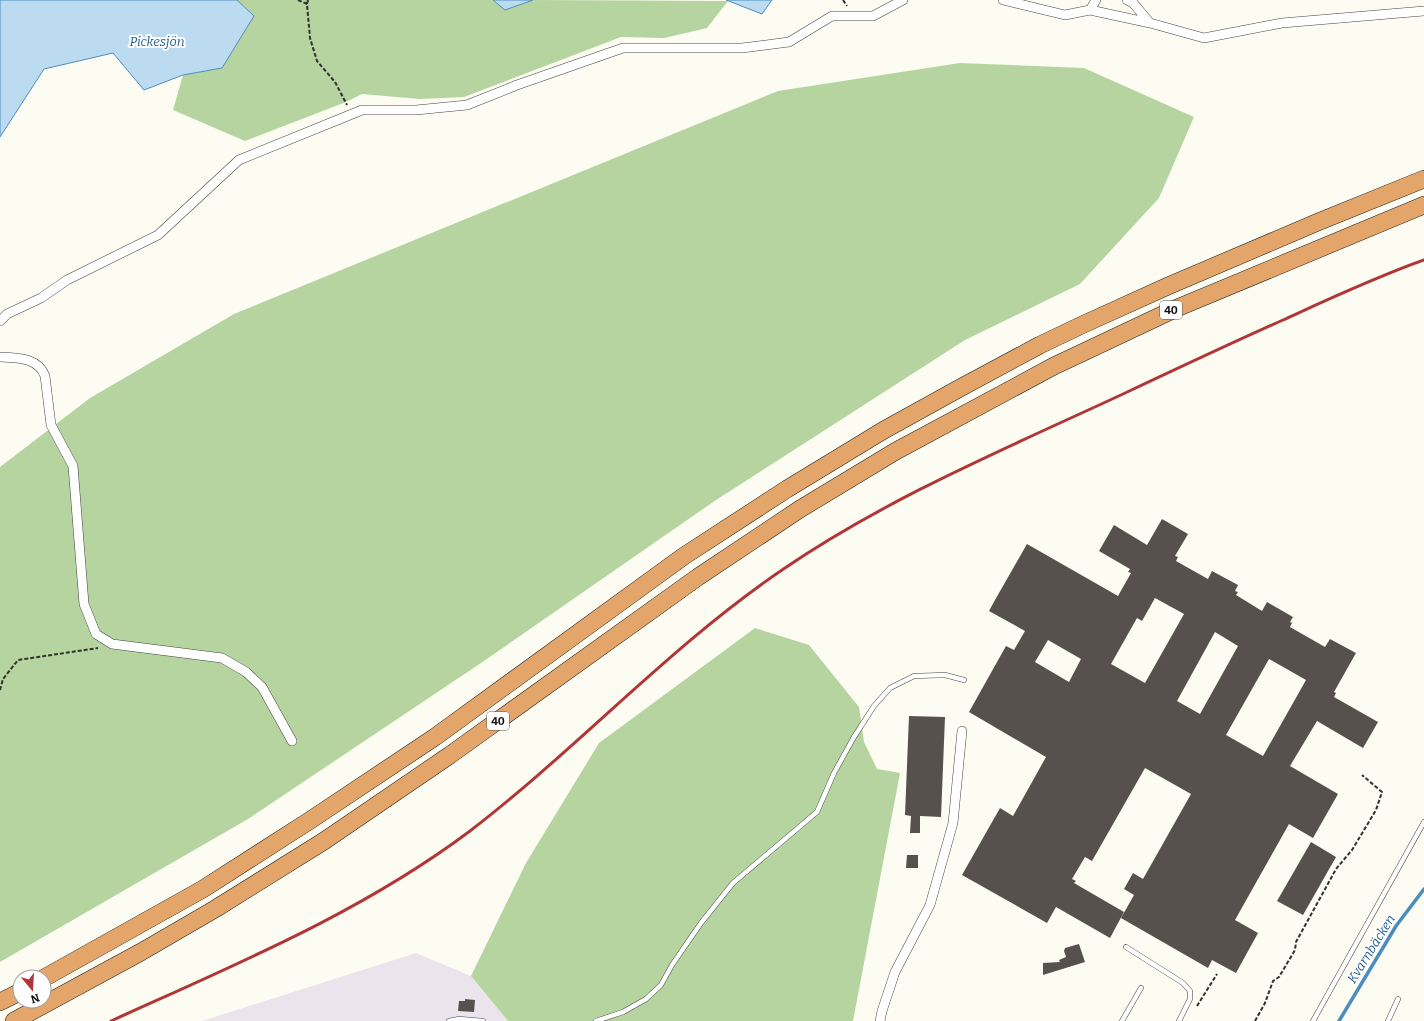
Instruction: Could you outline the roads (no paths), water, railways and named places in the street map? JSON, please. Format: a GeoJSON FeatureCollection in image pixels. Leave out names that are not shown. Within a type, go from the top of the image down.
{"type":"FeatureCollection","features":[{"type":"Feature","properties":{"kind":"highway"},"geometry":{"type":"LineString","coordinates":[[1318,222],[1424,168]]}},
{"type":"Feature","properties":{"kind":"highway","name":"40"},"geometry":{"type":"LineString","coordinates":[[52,974],[203,889],[309,821],[435,737],[684,556],[787,489],[884,430],[960,388],[1072,330],[1168,286],[1318,222],[1424,179]]}},
{"type":"Feature","properties":{"kind":"highway","name":"40"},"geometry":{"type":"LineString","coordinates":[[14,1021],[141,952],[215,909],[324,841],[450,755],[698,577],[800,509],[896,451],[1054,366],[1177,308],[1424,205]]}},
{"type":"Feature","properties":{"kind":"highway"},"geometry":{"type":"LineString","coordinates":[[1374,225],[1424,212]]}},
{"type":"Feature","properties":{"kind":"highway"},"geometry":{"type":"LineString","coordinates":[[0,1002],[12,996]]}},
{"type":"Feature","properties":{"kind":"street"},"geometry":{"type":"LineString","coordinates":[[0,321],[8,314],[41,298],[67,280],[158,235],[238,160],[362,110],[416,110],[467,105],[517,85],[623,48],[742,48],[789,42],[832,16],[873,16],[903,0]]}},
{"type":"Feature","properties":{"kind":"street"},"geometry":{"type":"LineString","coordinates":[[1002,0],[1065,15],[1090,10],[1150,23],[1204,38],[1282,23],[1424,11]]}},
{"type":"Feature","properties":{"kind":"street"},"geometry":{"type":"LineString","coordinates":[[1090,10],[1096,0]]}},
{"type":"Feature","properties":{"kind":"street"},"geometry":{"type":"LineString","coordinates":[[1127,0],[1133,3],[1150,23]]}},
{"type":"Feature","properties":{"kind":"street"},"geometry":{"type":"LineString","coordinates":[[0,357],[20,358],[31,361],[42,369],[45,376],[51,425],[73,466],[84,604],[96,634],[112,644],[222,658],[246,672],[262,687],[292,741]]}},
{"type":"Feature","properties":{"kind":"street"},"geometry":{"type":"LineString","coordinates":[[880,1021],[895,972],[930,905],[953,823],[962,731]]}},
{"type":"Feature","properties":{"kind":"lane"},"geometry":{"type":"LineString","coordinates":[[596,1021],[623,1012],[646,999],[661,985],[672,965],[701,923],[733,882],[786,836],[817,812],[834,773],[854,737],[874,706],[890,688],[914,676],[945,675],[964,680]]}},
{"type":"Feature","properties":{"kind":"lane"},"geometry":{"type":"LineString","coordinates":[[1313,1021],[1424,822]]}},
{"type":"Feature","properties":{"kind":"lane"},"geometry":{"type":"LineString","coordinates":[[1126,947],[1183,982],[1190,991],[1190,999],[1179,1021]]}},
{"type":"Feature","properties":{"kind":"lane"},"geometry":{"type":"LineString","coordinates":[[1122,1021],[1141,988]]}},
{"type":"Feature","properties":{"kind":"lane"},"geometry":{"type":"LineString","coordinates":[[1388,1021],[1398,999]]}},
{"type":"Feature","properties":{"kind":"lane"},"geometry":{"type":"LineString","coordinates":[[449,1021],[459,1019],[483,1021]]}},
{"type":"Feature","properties":{"kind":"water","name":"Pickesjön"},"geometry":{"type":"Polygon","coordinates":[[[0,0],[237,0],[254,16],[222,68],[183,75],[144,90],[113,53],[44,69],[0,137],[0,0]]]}},
{"type":"Feature","properties":{"kind":"water"},"geometry":{"type":"Polygon","coordinates":[[[493,0],[533,0],[505,10],[493,0]]]}},
{"type":"Feature","properties":{"kind":"water"},"geometry":{"type":"Polygon","coordinates":[[[726,0],[772,0],[762,14],[726,0]]]}},
{"type":"Feature","properties":{"kind":"waterway","name":"Kvarnbäcken"},"geometry":{"type":"LineString","coordinates":[[1339,1021],[1396,926],[1424,889]]}},
{"type":"Feature","properties":{"kind":"railway"},"geometry":{"type":"LineString","coordinates":[[111,1021],[296,936],[385,887],[428,860],[470,831],[510,799],[701,631],[782,570],[863,520],[905,497],[992,454],[1353,288],[1424,260]]}}]}
